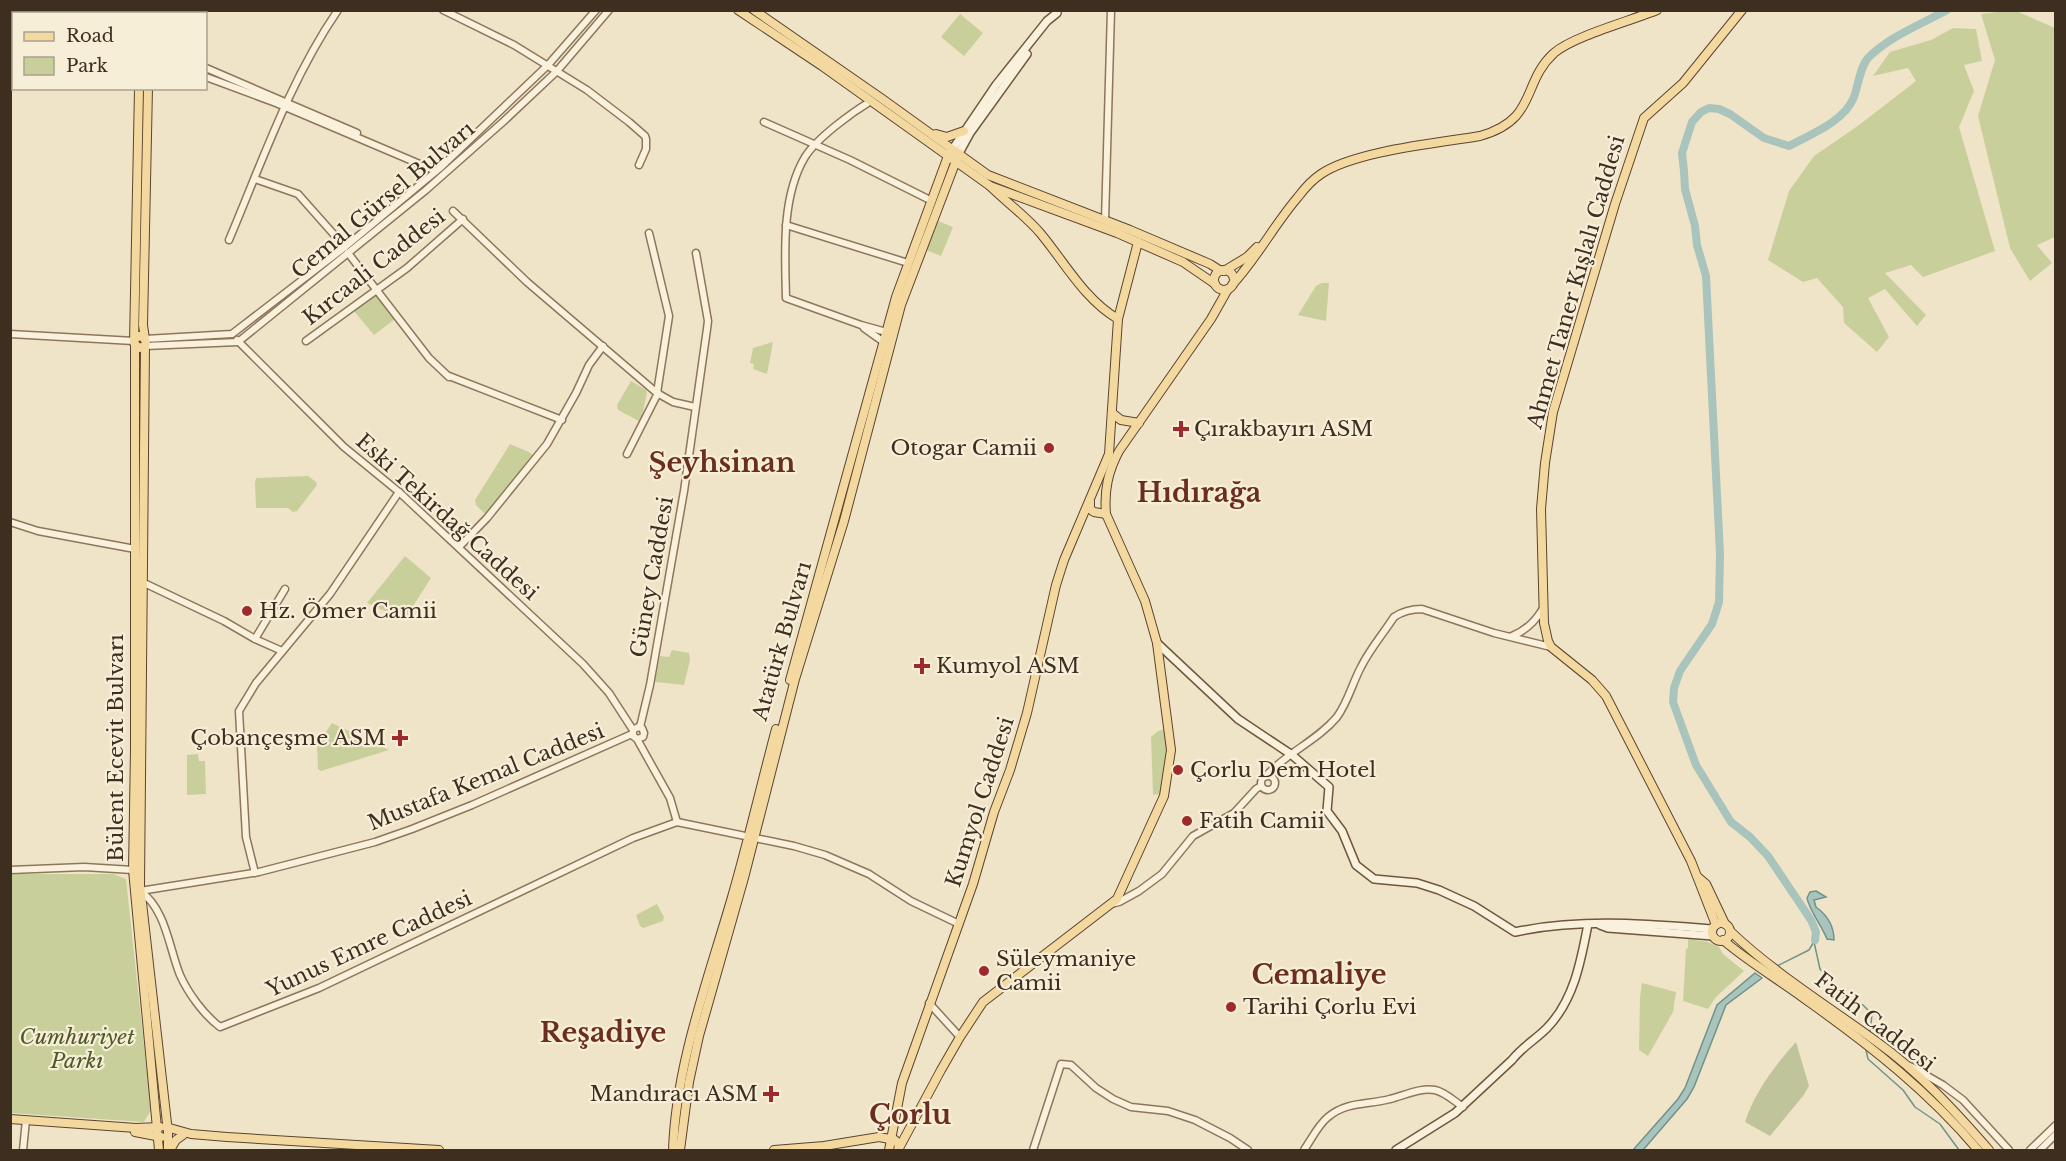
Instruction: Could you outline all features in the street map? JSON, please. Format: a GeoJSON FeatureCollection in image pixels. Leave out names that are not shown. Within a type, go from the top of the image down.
{"type":"FeatureCollection","features":[{"type":"Feature","properties":{"kind":"main road"},"geometry":{"type":"LineString","coordinates":[[738,10],[928,142],[954,154],[988,175],[1105,221],[1139,238],[1183,262],[1222,290],[1230,287]]}},
{"type":"Feature","properties":{"kind":"main road"},"geometry":{"type":"LineString","coordinates":[[754,10],[932,133],[967,170],[990,186],[1023,217],[1041,235],[1077,282],[1107,313],[1118,319]]}},
{"type":"Feature","properties":{"kind":"main road"},"geometry":{"type":"LineString","coordinates":[[899,1150],[960,1037],[983,1002],[1117,899],[1164,796],[1171,750],[1157,643],[1145,601],[1106,514],[1107,475],[1119,451],[1211,319],[1230,287],[1250,266],[1306,187],[1320,175],[1353,161],[1480,136],[1505,126],[1519,113],[1544,63],[1556,51],[1580,39],[1657,10]]}},
{"type":"Feature","properties":{"kind":"main road","name":"Ahmet Taner Kışlalı Caddesi"},"geometry":{"type":"LineString","coordinates":[[1551,647],[1546,635],[1542,610],[1541,508],[1548,439],[1559,387],[1644,118],[1683,83],[1742,10]]}},
{"type":"Feature","properties":{"kind":"main road"},"geometry":{"type":"LineString","coordinates":[[954,154],[1058,12]]}},
{"type":"Feature","properties":{"kind":"main road"},"geometry":{"type":"LineString","coordinates":[[954,154],[964,131],[1011,66],[1047,21],[1058,12]]}},
{"type":"Feature","properties":{"kind":"main road","name":"Bülent Ecevit Bulvarı"},"geometry":{"type":"LineString","coordinates":[[140,90],[134,342],[136,859],[156,1100],[162,1132],[169,1150]]}},
{"type":"Feature","properties":{"kind":"main road","name":"Bülent Ecevit Bulvarı"},"geometry":{"type":"LineString","coordinates":[[136,859],[142,713],[145,342],[143,325],[148,90]]}},
{"type":"Feature","properties":{"kind":"main road"},"geometry":{"type":"LineString","coordinates":[[932,133],[947,137],[964,131]]}},
{"type":"Feature","properties":{"kind":"main road"},"geometry":{"type":"LineString","coordinates":[[928,142],[940,157],[947,171],[967,170]]}},
{"type":"Feature","properties":{"kind":"main road","name":"Atatürk Bulvarı"},"geometry":{"type":"LineString","coordinates":[[889,333],[954,154]]}},
{"type":"Feature","properties":{"kind":"main road","name":"Atatürk Bulvarı"},"geometry":{"type":"LineString","coordinates":[[680,1150],[689,1082],[699,1036],[817,594],[908,263],[932,201],[947,171]]}},
{"type":"Feature","properties":{"kind":"main road"},"geometry":{"type":"LineString","coordinates":[[990,186],[1210,264],[1232,275],[1230,287]]}},
{"type":"Feature","properties":{"kind":"main road"},"geometry":{"type":"LineString","coordinates":[[1023,217],[1021,205],[1026,200]]}},
{"type":"Feature","properties":{"kind":"main road"},"geometry":{"type":"LineString","coordinates":[[1215,284],[1216,275],[1253,252],[1277,226]]}},
{"type":"Feature","properties":{"kind":"main road","name":"Kumyol Caddesi"},"geometry":{"type":"LineString","coordinates":[[889,1150],[902,1083],[1028,713],[1056,585],[1109,454],[1118,319],[1139,238]]}},
{"type":"Feature","properties":{"kind":"main road"},"geometry":{"type":"LineString","coordinates":[[134,342],[139,336],[145,342]]}},
{"type":"Feature","properties":{"kind":"main road"},"geometry":{"type":"LineString","coordinates":[[1112,413],[1120,420],[1139,423]]}},
{"type":"Feature","properties":{"kind":"main road"},"geometry":{"type":"LineString","coordinates":[[1112,424],[1124,425],[1132,432]]}},
{"type":"Feature","properties":{"kind":"main road"},"geometry":{"type":"LineString","coordinates":[[1090,498],[1090,509],[1106,514]]}},
{"type":"Feature","properties":{"kind":"main road"},"geometry":{"type":"LineString","coordinates":[[1157,643],[1238,719],[1292,755],[1329,787],[1327,811],[1342,831],[1356,865],[1374,879],[1417,883],[1438,890],[1474,906],[1515,932],[1575,923],[1608,928],[1703,935],[1731,947]]}},
{"type":"Feature","properties":{"kind":"main road","name":"Fatih Caddesi"},"geometry":{"type":"LineString","coordinates":[[1551,647],[1592,680],[1606,696],[1699,878],[1706,884],[1719,940],[1723,940],[1731,947],[1753,958],[1861,1036],[1901,1060],[1957,1114],[1989,1150]]}},
{"type":"Feature","properties":{"kind":"main road","name":"Atatürk Bulvarı"},"geometry":{"type":"LineString","coordinates":[[673,1150],[677,1106],[692,1033],[751,837]]}},
{"type":"Feature","properties":{"kind":"main road"},"geometry":{"type":"LineString","coordinates":[[136,859],[133,870],[138,889]]}},
{"type":"Feature","properties":{"kind":"main road","name":"Bülent Ecevit Bulvarı"},"geometry":{"type":"LineString","coordinates":[[138,889],[165,1112],[159,1150]]}},
{"type":"Feature","properties":{"kind":"main road"},"geometry":{"type":"LineString","coordinates":[[1598,925],[1612,922],[1717,928]]}},
{"type":"Feature","properties":{"kind":"main road"},"geometry":{"type":"LineString","coordinates":[[1396,1150],[1432,1130],[1462,1107],[1519,1051],[1547,1028],[1570,996],[1580,964],[1588,924]]}},
{"type":"Feature","properties":{"kind":"main road"},"geometry":{"type":"LineString","coordinates":[[1703,935],[1717,928]]}},
{"type":"Feature","properties":{"kind":"main road","name":"Fatih Caddesi"},"geometry":{"type":"LineString","coordinates":[[1717,928],[1730,931],[1753,958]]}},
{"type":"Feature","properties":{"kind":"main road"},"geometry":{"type":"LineString","coordinates":[[1723,940],[1729,936],[1730,931]]}},
{"type":"Feature","properties":{"kind":"main road","name":"Fatih Caddesi"},"geometry":{"type":"LineString","coordinates":[[1876,1046],[1952,1120],[1978,1150]]}},
{"type":"Feature","properties":{"kind":"main road"},"geometry":{"type":"LineString","coordinates":[[135,1130],[150,1121],[156,1100]]}},
{"type":"Feature","properties":{"kind":"main road"},"geometry":{"type":"LineString","coordinates":[[165,1112],[171,1123],[186,1134]]}},
{"type":"Feature","properties":{"kind":"main road"},"geometry":{"type":"LineString","coordinates":[[10,1121],[297,1143],[439,1150]]}},
{"type":"Feature","properties":{"kind":"main road"},"geometry":{"type":"LineString","coordinates":[[135,1130],[151,1138],[159,1150]]}},
{"type":"Feature","properties":{"kind":"main road"},"geometry":{"type":"LineString","coordinates":[[169,1150],[176,1140],[186,1134]]}},
{"type":"Feature","properties":{"kind":"main road"},"geometry":{"type":"LineString","coordinates":[[774,1150],[824,1146],[879,1137],[904,1138]]}},
{"type":"Feature","properties":{"kind":"main road"},"geometry":{"type":"LineString","coordinates":[[891,1137],[898,1143],[899,1150]]}},
{"type":"Feature","properties":{"kind":"street"},"geometry":{"type":"LineString","coordinates":[[229,240],[296,81],[322,33],[338,10]]}},
{"type":"Feature","properties":{"kind":"street"},"geometry":{"type":"LineString","coordinates":[[443,10],[514,45],[587,90],[645,136],[646,149],[639,165]]}},
{"type":"Feature","properties":{"kind":"street","name":"Cemal Gürsel Bulvarı"},"geometry":{"type":"LineString","coordinates":[[238,342],[436,171],[548,66],[596,10]]}},
{"type":"Feature","properties":{"kind":"street","name":"Cemal Gürsel Bulvarı"},"geometry":{"type":"LineString","coordinates":[[232,334],[347,250],[438,179],[504,122],[557,71],[609,10]]}},
{"type":"Feature","properties":{"kind":"street"},"geometry":{"type":"LineString","coordinates":[[1105,221],[1111,10]]}},
{"type":"Feature","properties":{"kind":"street"},"geometry":{"type":"LineString","coordinates":[[207,68],[436,171]]}},
{"type":"Feature","properties":{"kind":"street"},"geometry":{"type":"LineString","coordinates":[[207,77],[357,133]]}},
{"type":"Feature","properties":{"kind":"street"},"geometry":{"type":"LineString","coordinates":[[871,101],[843,119],[805,157],[794,184],[786,225],[786,298],[889,333]]}},
{"type":"Feature","properties":{"kind":"street"},"geometry":{"type":"LineString","coordinates":[[764,122],[850,160],[932,201]]}},
{"type":"Feature","properties":{"kind":"street"},"geometry":{"type":"LineString","coordinates":[[255,179],[298,194],[347,250],[429,358],[449,377],[562,420]]}},
{"type":"Feature","properties":{"kind":"street"},"geometry":{"type":"LineString","coordinates":[[453,211],[513,269],[657,393],[673,402],[695,407]]}},
{"type":"Feature","properties":{"kind":"street","name":"Kırcaali Caddesi"},"geometry":{"type":"LineString","coordinates":[[306,341],[417,260],[463,219]]}},
{"type":"Feature","properties":{"kind":"street"},"geometry":{"type":"LineString","coordinates":[[786,225],[908,263]]}},
{"type":"Feature","properties":{"kind":"street"},"geometry":{"type":"LineString","coordinates":[[627,454],[657,393],[669,316],[649,233]]}},
{"type":"Feature","properties":{"kind":"street","name":"Güney Caddesi"},"geometry":{"type":"LineString","coordinates":[[635,733],[650,685],[684,491],[708,321],[696,253]]}},
{"type":"Feature","properties":{"kind":"street"},"geometry":{"type":"LineString","coordinates":[[861,325],[886,343]]}},
{"type":"Feature","properties":{"kind":"street"},"geometry":{"type":"LineString","coordinates":[[10,334],[134,342]]}},
{"type":"Feature","properties":{"kind":"street"},"geometry":{"type":"LineString","coordinates":[[145,342],[232,334]]}},
{"type":"Feature","properties":{"kind":"street","name":"Eski Tekirdağ Caddesi"},"geometry":{"type":"LineString","coordinates":[[232,334],[344,447],[399,492],[583,664],[609,693],[635,733],[670,798],[677,822]]}},
{"type":"Feature","properties":{"kind":"street"},"geometry":{"type":"LineString","coordinates":[[145,342],[238,342]]}},
{"type":"Feature","properties":{"kind":"street"},"geometry":{"type":"LineString","coordinates":[[459,548],[487,518],[547,444],[562,420],[589,364],[603,346]]}},
{"type":"Feature","properties":{"kind":"street"},"geometry":{"type":"LineString","coordinates":[[255,873],[246,837],[239,711],[282,651],[330,594],[399,492]]}},
{"type":"Feature","properties":{"kind":"street"},"geometry":{"type":"LineString","coordinates":[[10,522],[38,531],[135,549]]}},
{"type":"Feature","properties":{"kind":"street"},"geometry":{"type":"LineString","coordinates":[[142,582],[282,651]]}},
{"type":"Feature","properties":{"kind":"street"},"geometry":{"type":"LineString","coordinates":[[255,639],[285,589]]}},
{"type":"Feature","properties":{"kind":"street"},"geometry":{"type":"LineString","coordinates":[[1111,904],[1139,891],[1162,874],[1193,836],[1234,813],[1259,787],[1262,779],[1314,738],[1337,716],[1349,697],[1368,654],[1394,617],[1400,613],[1422,609],[1494,633],[1551,647]]}},
{"type":"Feature","properties":{"kind":"street"},"geometry":{"type":"LineString","coordinates":[[1512,636],[1523,632],[1542,610]]}},
{"type":"Feature","properties":{"kind":"street","name":"Mustafa Kemal Caddesi"},"geometry":{"type":"LineString","coordinates":[[138,889],[255,873],[375,842],[509,789],[635,733]]}},
{"type":"Feature","properties":{"kind":"street"},"geometry":{"type":"LineString","coordinates":[[1259,787],[1267,791],[1272,790],[1280,763]]}},
{"type":"Feature","properties":{"kind":"street"},"geometry":{"type":"LineString","coordinates":[[1266,776],[1275,779]]}},
{"type":"Feature","properties":{"kind":"street"},"geometry":{"type":"LineString","coordinates":[[677,822],[794,846],[836,860],[869,874],[911,901],[958,924]]}},
{"type":"Feature","properties":{"kind":"street","name":"Yunus Emre Caddesi"},"geometry":{"type":"LineString","coordinates":[[138,889],[152,903],[163,924],[181,976],[211,1021],[223,1027],[319,988],[633,838],[677,822]]}},
{"type":"Feature","properties":{"kind":"street"},"geometry":{"type":"LineString","coordinates":[[10,870],[84,867],[133,870]]}},
{"type":"Feature","properties":{"kind":"street"},"geometry":{"type":"LineString","coordinates":[[929,1003],[960,1037]]}},
{"type":"Feature","properties":{"kind":"street"},"geometry":{"type":"LineString","coordinates":[[1901,1060],[1933,1078],[1963,1100],[2010,1150]]}},
{"type":"Feature","properties":{"kind":"street"},"geometry":{"type":"LineString","coordinates":[[1033,1150],[1061,1064],[1071,1065],[1096,1088],[1113,1099],[1131,1107],[1168,1111],[1195,1120],[1248,1150]]}},
{"type":"Feature","properties":{"kind":"street"},"geometry":{"type":"LineString","coordinates":[[1304,1150],[1326,1118],[1339,1109],[1358,1103],[1434,1090],[1443,1093],[1462,1107]]}},
{"type":"Feature","properties":{"kind":"street"},"geometry":{"type":"LineString","coordinates":[[23,1150],[25,1122]]}},
{"type":"Feature","properties":{"kind":"street"},"geometry":{"type":"LineString","coordinates":[[2030,1150],[2055,1125]]}},
{"type":"Feature","properties":{"kind":"street"},"geometry":{"type":"LineString","coordinates":[[2040,1150],[2055,1134]]}},
{"type":"Feature","properties":{"kind":"green space"},"geometry":{"type":"Polygon","coordinates":[[[2014,10],[2055,28],[2055,237],[2037,245],[2052,263],[2030,281],[2010,248],[1978,116],[1995,60],[1981,14],[2014,10]]]}},
{"type":"Feature","properties":{"kind":"green space"},"geometry":{"type":"Polygon","coordinates":[[[960,14],[983,33],[964,56],[941,37],[960,14]]]}},
{"type":"Feature","properties":{"kind":"green space"},"geometry":{"type":"Polygon","coordinates":[[[1953,28],[1976,29],[1982,61],[1964,65],[1974,91],[1959,127],[1995,251],[1923,277],[1911,265],[1885,273],[1926,315],[1917,326],[1885,289],[1868,298],[1889,337],[1877,352],[1844,323],[1843,307],[1817,278],[1803,282],[1768,260],[1789,191],[1814,156],[1916,81],[1908,68],[1873,76],[1890,52],[1931,40],[1953,28]]]}},
{"type":"Feature","properties":{"kind":"green space"},"geometry":{"type":"Polygon","coordinates":[[[938,221],[953,227],[941,256],[926,250],[938,221]]]}},
{"type":"Feature","properties":{"kind":"green space"},"geometry":{"type":"Polygon","coordinates":[[[1329,283],[1326,321],[1298,315],[1316,286],[1329,283]]]}},
{"type":"Feature","properties":{"kind":"green space"},"geometry":{"type":"Polygon","coordinates":[[[376,295],[395,319],[374,335],[354,311],[376,295]]]}},
{"type":"Feature","properties":{"kind":"green space"},"geometry":{"type":"Polygon","coordinates":[[[773,342],[767,374],[753,369],[754,364],[750,363],[753,348],[773,342]]]}},
{"type":"Feature","properties":{"kind":"green space"},"geometry":{"type":"Polygon","coordinates":[[[631,381],[647,393],[639,421],[618,410],[617,405],[631,381]]]}},
{"type":"Feature","properties":{"kind":"green space"},"geometry":{"type":"Polygon","coordinates":[[[510,444],[535,457],[485,514],[476,505],[475,500],[510,444]]]}},
{"type":"Feature","properties":{"kind":"green space"},"geometry":{"type":"Polygon","coordinates":[[[308,476],[317,485],[297,511],[293,512],[288,508],[256,508],[256,478],[308,476]]]}},
{"type":"Feature","properties":{"kind":"green space"},"geometry":{"type":"Polygon","coordinates":[[[405,556],[431,578],[404,620],[367,603],[405,556]]]}},
{"type":"Feature","properties":{"kind":"green space"},"geometry":{"type":"Polygon","coordinates":[[[672,650],[689,653],[690,660],[684,685],[655,682],[660,656],[669,657],[672,650]]]}},
{"type":"Feature","properties":{"kind":"green space"},"geometry":{"type":"Polygon","coordinates":[[[332,723],[389,750],[321,771],[318,769],[317,745],[332,723]]]}},
{"type":"Feature","properties":{"kind":"green space"},"geometry":{"type":"Polygon","coordinates":[[[1166,729],[1169,749],[1161,794],[1153,795],[1151,737],[1158,731],[1166,729]]]}},
{"type":"Feature","properties":{"kind":"green space"},"geometry":{"type":"Polygon","coordinates":[[[198,754],[199,761],[205,761],[206,794],[187,795],[187,755],[198,754]]]}},
{"type":"Feature","properties":{"kind":"green space","name":"Cumhuriyet Parkı"},"geometry":{"type":"Polygon","coordinates":[[[10,874],[113,874],[126,879],[151,1110],[144,1122],[11,1113],[10,874]]]}},
{"type":"Feature","properties":{"kind":"green space"},"geometry":{"type":"Polygon","coordinates":[[[657,904],[664,917],[663,921],[643,928],[640,926],[636,915],[657,904]]]}},
{"type":"Feature","properties":{"kind":"green space"},"geometry":{"type":"Polygon","coordinates":[[[1688,939],[1708,942],[1719,947],[1723,954],[1744,971],[1716,997],[1708,1009],[1683,1001],[1688,939]]]}},
{"type":"Feature","properties":{"kind":"green space"},"geometry":{"type":"Polygon","coordinates":[[[1642,983],[1676,992],[1673,1012],[1648,1056],[1639,1050],[1642,983]]]}},
{"type":"Feature","properties":{"kind":"green space"},"geometry":{"type":"Polygon","coordinates":[[[1796,1042],[1809,1086],[1770,1136],[1745,1122],[1766,1080],[1796,1042]]]}},
{"type":"Feature","properties":{"kind":"water"},"geometry":{"type":"Polygon","coordinates":[[[1816,891],[1826,897],[1814,900],[1816,907],[1829,921],[1834,940],[1827,939],[1808,903],[1807,898],[1810,892],[1816,891]]]}},
{"type":"Feature","properties":{"kind":"water"},"geometry":{"type":"Polygon","coordinates":[[[1755,973],[1762,978],[1726,1005],[1694,1087],[1687,1099],[1643,1150],[1633,1150],[1685,1088],[1717,1005],[1755,973]]]}},
{"type":"Feature","properties":{"kind":"waterway"},"geometry":{"type":"LineString","coordinates":[[1815,940],[1816,932],[1811,920],[1768,856],[1750,837],[1731,822],[1696,765],[1673,702],[1674,688],[1680,671],[1712,624],[1719,602],[1720,554],[1706,276],[1685,189],[1682,153],[1692,122],[1701,112],[1709,108],[1730,114],[1764,138],[1789,146],[1817,132],[1843,114],[1849,106],[1868,58],[1896,37],[1947,10]]}},
{"type":"Feature","properties":{"kind":"waterway"},"geometry":{"type":"LineString","coordinates":[[1777,966],[1809,950],[1815,940]]}},
{"type":"Feature","properties":{"kind":"waterway"},"geometry":{"type":"LineString","coordinates":[[1814,942],[1820,969],[1847,1000],[1863,1005],[1872,1014],[1870,1034]]}},
{"type":"Feature","properties":{"kind":"waterway"},"geometry":{"type":"LineString","coordinates":[[1866,1050],[1868,1059],[1903,1090],[1915,1107],[1940,1124],[1959,1150]]}},
{"type":"Feature","properties":{"kind":"place","name":"Çırakbayırı ASM"},"geometry":{"type":"Point","coordinates":[1181,429]}},
{"type":"Feature","properties":{"kind":"place","name":"Otogar Camii"},"geometry":{"type":"Point","coordinates":[1049,448]}},
{"type":"Feature","properties":{"kind":"place","name":"Hz. Ömer Camii"},"geometry":{"type":"Point","coordinates":[247,611]}},
{"type":"Feature","properties":{"kind":"place","name":"Kumyol ASM"},"geometry":{"type":"Point","coordinates":[922,666]}},
{"type":"Feature","properties":{"kind":"place","name":"Çobançeşme ASM"},"geometry":{"type":"Point","coordinates":[400,738]}},
{"type":"Feature","properties":{"kind":"place","name":"Çorlu Dem Hotel"},"geometry":{"type":"Point","coordinates":[1178,770]}},
{"type":"Feature","properties":{"kind":"place","name":"Fatih Camii"},"geometry":{"type":"Point","coordinates":[1187,821]}},
{"type":"Feature","properties":{"kind":"place","name":"Süleymaniye Camii"},"geometry":{"type":"Point","coordinates":[984,971]}},
{"type":"Feature","properties":{"kind":"place","name":"Tarihi Çorlu Evi"},"geometry":{"type":"Point","coordinates":[1231,1007]}},
{"type":"Feature","properties":{"kind":"place","name":"Mandıracı ASM"},"geometry":{"type":"Point","coordinates":[771,1094]}},
{"type":"Feature","properties":{"kind":"district","name":"Şeyhsinan"},"geometry":{"type":"Point","coordinates":[722,463]}},
{"type":"Feature","properties":{"kind":"district","name":"Hıdırağa"},"geometry":{"type":"Point","coordinates":[1199,493]}},
{"type":"Feature","properties":{"kind":"district","name":"Cemaliye"},"geometry":{"type":"Point","coordinates":[1319,975]}},
{"type":"Feature","properties":{"kind":"district","name":"Reşadiye"},"geometry":{"type":"Point","coordinates":[603,1033]}},
{"type":"Feature","properties":{"kind":"district","name":"Çorlu"},"geometry":{"type":"Point","coordinates":[910,1115]}}]}
